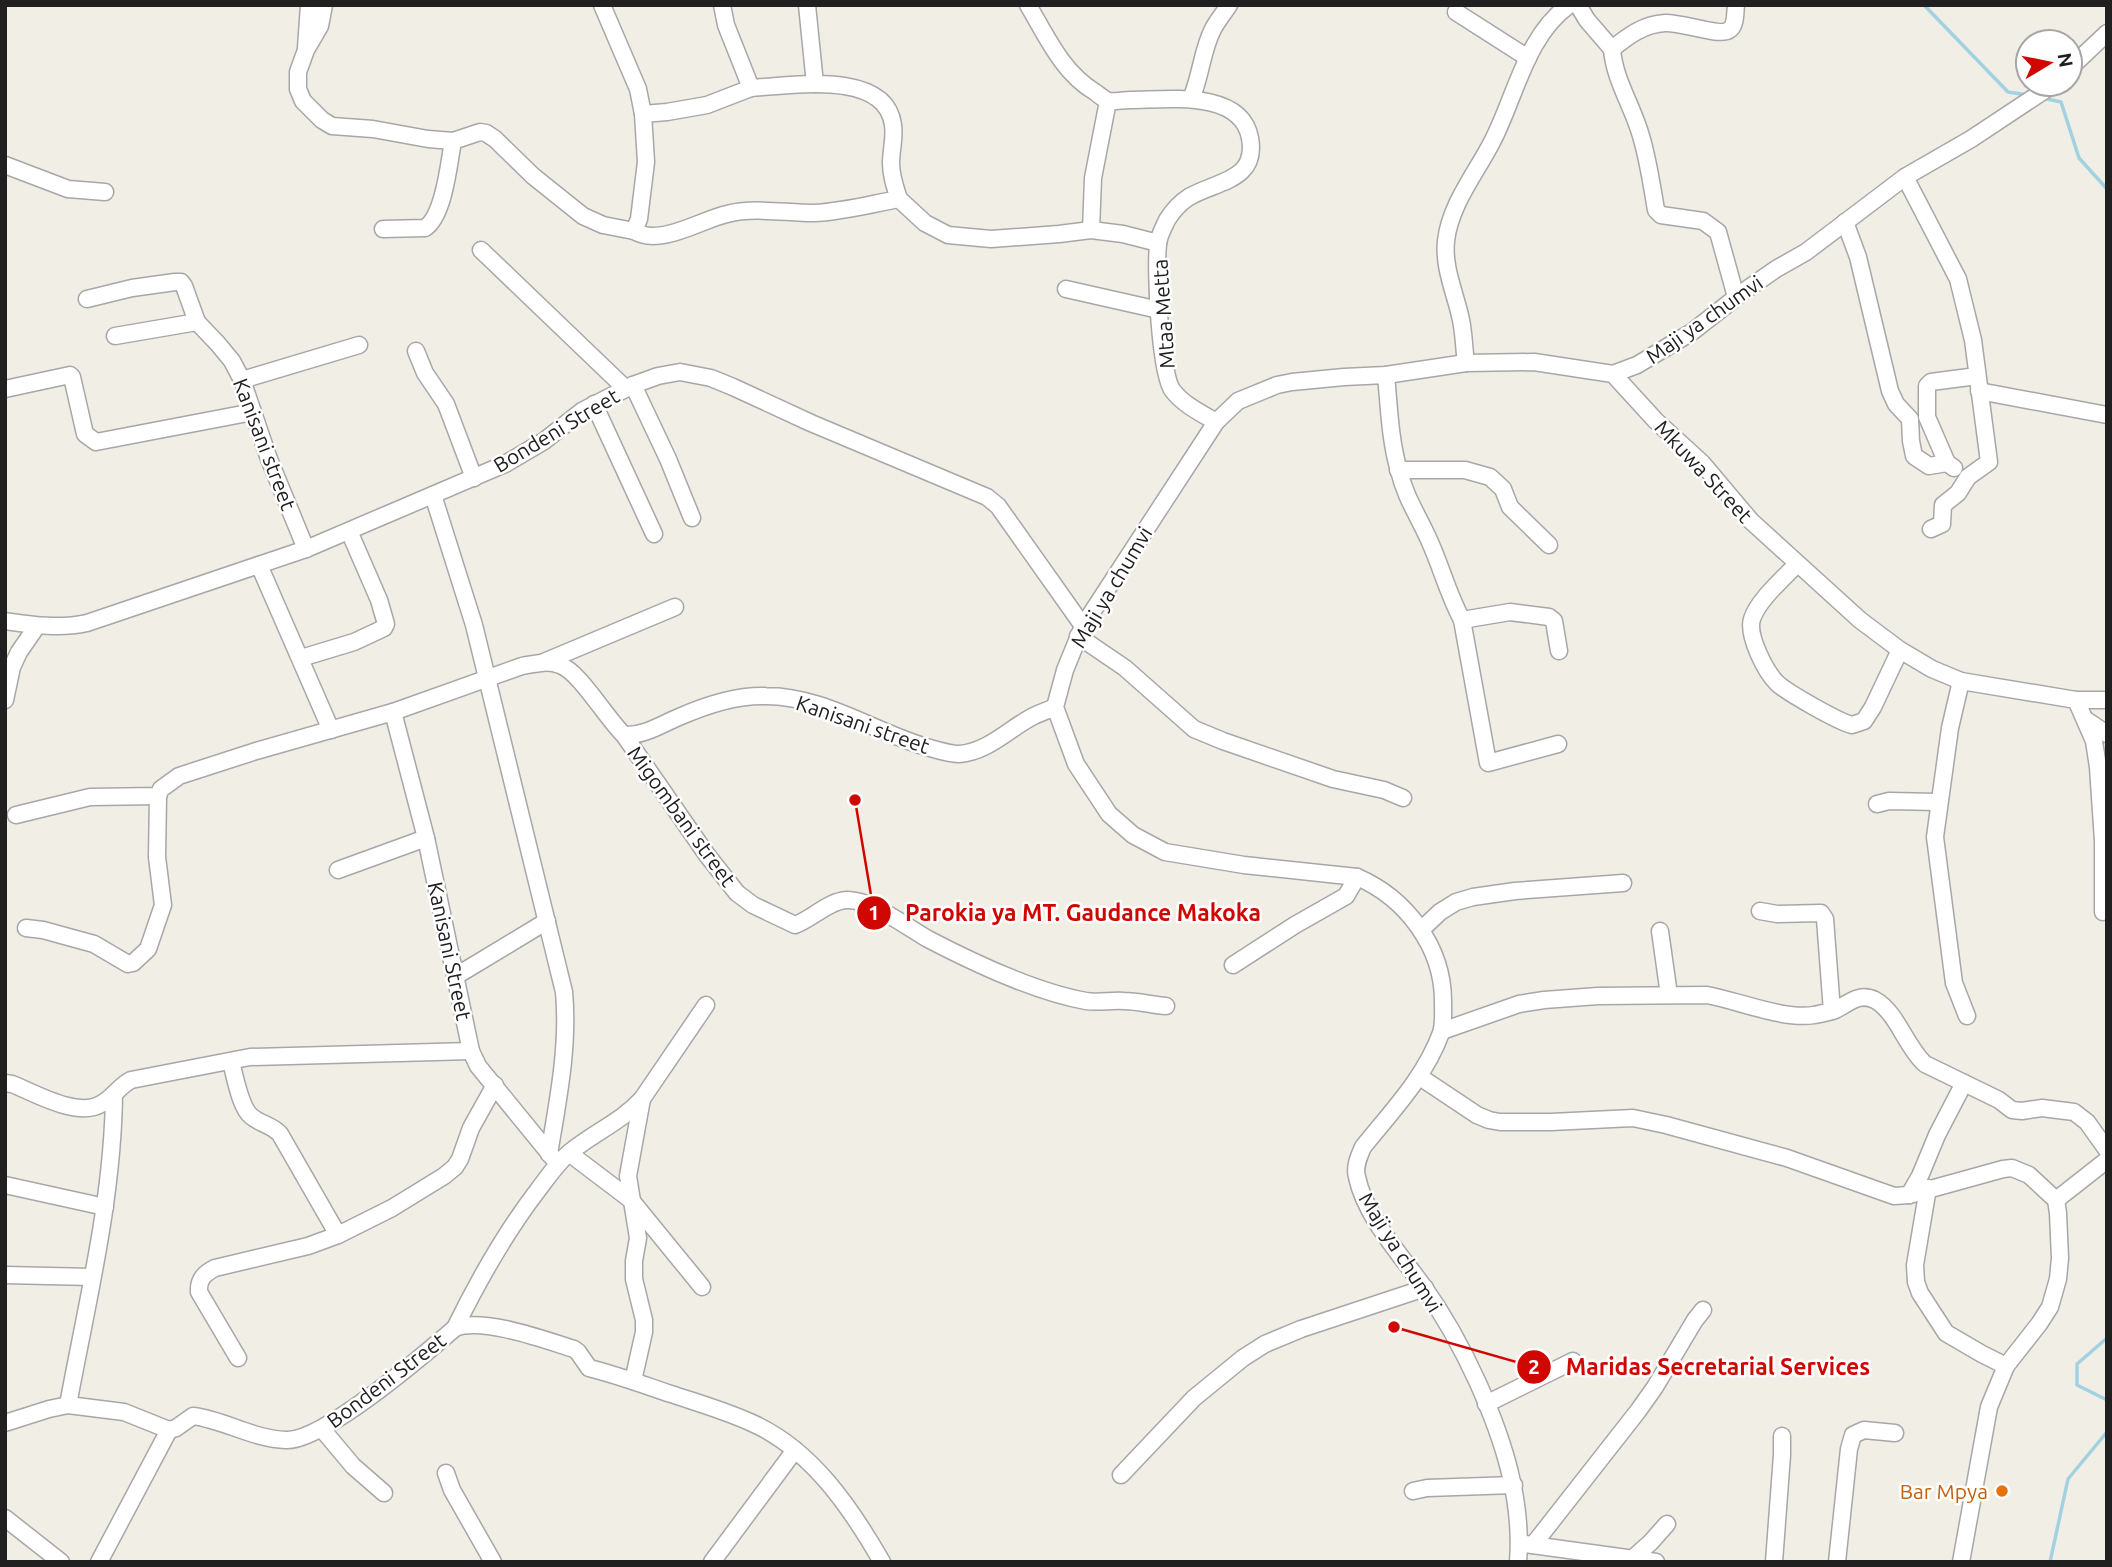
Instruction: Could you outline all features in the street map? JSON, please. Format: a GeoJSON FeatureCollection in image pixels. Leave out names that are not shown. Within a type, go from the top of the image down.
{"type":"FeatureCollection","features":[{"type":"Feature","properties":{"kind":"street"},"geometry":{"type":"LineString","coordinates":[[306,50],[309,5]]}},
{"type":"Feature","properties":{"kind":"street"},"geometry":{"type":"LineString","coordinates":[[324,5],[320,26],[306,50],[298,72],[298,89],[303,101],[322,120],[332,126],[453,141],[480,132],[486,133],[533,176],[583,216],[603,225],[649,236],[667,234],[729,213],[774,210],[815,213],[900,199]]}},
{"type":"Feature","properties":{"kind":"street"},"geometry":{"type":"LineString","coordinates":[[602,5],[638,89],[643,114],[646,162],[639,219],[634,231]]}},
{"type":"Feature","properties":{"kind":"street"},"geometry":{"type":"LineString","coordinates":[[722,5],[726,26],[751,88]]}},
{"type":"Feature","properties":{"kind":"street"},"geometry":{"type":"LineString","coordinates":[[807,5],[815,84]]}},
{"type":"Feature","properties":{"kind":"street"},"geometry":{"type":"LineString","coordinates":[[1028,5],[1056,53],[1080,83],[1108,101],[1093,178],[1091,230]]}},
{"type":"Feature","properties":{"kind":"street"},"geometry":{"type":"LineString","coordinates":[[1191,99],[1213,29],[1229,5]]}},
{"type":"Feature","properties":{"kind":"street"},"geometry":{"type":"LineString","coordinates":[[1466,363],[1461,321],[1445,255],[1454,211],[1493,142],[1528,58],[1542,34],[1569,5]]}},
{"type":"Feature","properties":{"kind":"street"},"geometry":{"type":"LineString","coordinates":[[1578,5],[1612,49],[1615,65],[1642,138],[1656,210],[1661,215],[1703,221],[1717,232],[1736,297]]}},
{"type":"Feature","properties":{"kind":"street"},"geometry":{"type":"LineString","coordinates":[[1612,49],[1637,30],[1664,22],[1689,25],[1721,34],[1734,26],[1736,5]]}},
{"type":"Feature","properties":{"kind":"street"},"geometry":{"type":"LineString","coordinates":[[1456,12],[1528,58]]}},
{"type":"Feature","properties":{"kind":"street"},"geometry":{"type":"LineString","coordinates":[[2084,55],[2107,33]]}},
{"type":"Feature","properties":{"kind":"street"},"geometry":{"type":"LineString","coordinates":[[643,114],[708,105],[751,88],[843,85],[865,92],[888,109],[893,126],[892,177],[900,199],[925,223],[948,235],[990,239],[1091,230],[1123,234],[1158,243]]}},
{"type":"Feature","properties":{"kind":"street","name":"Maji ya chumvi"},"geometry":{"type":"LineString","coordinates":[[1518,1562],[1526,1544],[1504,1450],[1486,1404],[1463,1353],[1425,1288],[1394,1248],[1366,1202],[1356,1175],[1357,1159],[1363,1147],[1420,1077],[1442,1031],[1443,991],[1436,958],[1422,929],[1403,908],[1369,882],[1357,877],[1244,866],[1166,852],[1133,835],[1109,814],[1076,764],[1055,707],[1065,670],[1081,631],[1216,422],[1238,401],[1277,385],[1386,375],[1466,363],[1534,362],[1613,374],[1637,365],[1692,332],[1736,297],[1806,252],[1905,177],[2032,98]]}},
{"type":"Feature","properties":{"kind":"street","name":"Mtaa Metta"},"geometry":{"type":"LineString","coordinates":[[1108,101],[1191,99],[1219,104],[1238,117],[1250,135],[1252,154],[1248,165],[1222,184],[1188,197],[1168,218],[1158,243],[1159,310],[1165,369],[1171,390],[1188,405],[1216,422]]}},
{"type":"Feature","properties":{"kind":"street"},"geometry":{"type":"LineString","coordinates":[[383,229],[425,228],[430,224],[439,209],[453,141]]}},
{"type":"Feature","properties":{"kind":"street"},"geometry":{"type":"LineString","coordinates":[[5,165],[68,189],[105,192]]}},
{"type":"Feature","properties":{"kind":"street"},"geometry":{"type":"LineString","coordinates":[[1905,177],[1958,279],[1973,340],[1990,462],[1968,477],[1958,493],[1943,505],[1941,524],[1931,529]]}},
{"type":"Feature","properties":{"kind":"street"},"geometry":{"type":"LineString","coordinates":[[1845,222],[1858,257],[1890,391],[1896,404],[1910,419],[1914,456],[1928,466],[1947,464]]}},
{"type":"Feature","properties":{"kind":"street"},"geometry":{"type":"LineString","coordinates":[[481,250],[629,386],[668,459],[691,518]]}},
{"type":"Feature","properties":{"kind":"street","name":"Kanisani street"},"geometry":{"type":"LineString","coordinates":[[88,299],[132,288],[181,282],[197,322],[232,361],[242,380],[306,549]]}},
{"type":"Feature","properties":{"kind":"street"},"geometry":{"type":"LineString","coordinates":[[1066,289],[1159,310]]}},
{"type":"Feature","properties":{"kind":"street"},"geometry":{"type":"LineString","coordinates":[[115,336],[197,322]]}},
{"type":"Feature","properties":{"kind":"street"},"geometry":{"type":"LineString","coordinates":[[242,380],[359,345]]}},
{"type":"Feature","properties":{"kind":"street"},"geometry":{"type":"LineString","coordinates":[[416,351],[425,373],[446,404],[474,478]]}},
{"type":"Feature","properties":{"kind":"street","name":"Bondeni Street"},"geometry":{"type":"LineString","coordinates":[[5,621],[62,627],[87,623],[306,549],[505,464],[544,441],[594,404],[629,386],[680,372],[710,378],[987,497],[998,506],[1081,631]]}},
{"type":"Feature","properties":{"kind":"street"},"geometry":{"type":"LineString","coordinates":[[5,389],[70,374],[85,434],[96,442],[253,412]]}},
{"type":"Feature","properties":{"kind":"street","name":"Mkuwa Street"},"geometry":{"type":"LineString","coordinates":[[1613,374],[1656,421],[1702,463],[1751,521],[1860,620],[1900,650],[1932,669],[1961,681],[2076,700],[2107,700]]}},
{"type":"Feature","properties":{"kind":"street"},"geometry":{"type":"LineString","coordinates":[[1386,375],[1398,470],[1409,503],[1429,540],[1462,620],[1488,763],[1558,744]]}},
{"type":"Feature","properties":{"kind":"street"},"geometry":{"type":"LineString","coordinates":[[1968,477],[1947,464],[1927,417],[1927,386],[1931,382],[1978,384],[2107,415]]}},
{"type":"Feature","properties":{"kind":"street"},"geometry":{"type":"LineString","coordinates":[[594,404],[654,534]]}},
{"type":"Feature","properties":{"kind":"street"},"geometry":{"type":"LineString","coordinates":[[1398,470],[1465,470],[1490,477],[1503,489],[1510,507],[1549,545]]}},
{"type":"Feature","properties":{"kind":"street"},"geometry":{"type":"LineString","coordinates":[[433,495],[474,625],[564,992],[566,1017],[559,1096],[559,1157]]}},
{"type":"Feature","properties":{"kind":"street"},"geometry":{"type":"LineString","coordinates":[[301,658],[354,642],[384,628],[386,624],[379,600],[349,531]]}},
{"type":"Feature","properties":{"kind":"street"},"geometry":{"type":"LineString","coordinates":[[1797,564],[1771,592],[1754,614],[1751,623],[1764,664],[1777,683],[1852,726],[1864,721],[1874,707],[1900,650]]}},
{"type":"Feature","properties":{"kind":"street"},"geometry":{"type":"LineString","coordinates":[[259,565],[331,730]]}},
{"type":"Feature","properties":{"kind":"street"},"geometry":{"type":"LineString","coordinates":[[26,928],[94,944],[128,964],[133,963],[145,953],[163,905],[157,857],[158,796],[161,789],[179,776],[225,760],[393,712],[522,666],[544,662],[675,607]]}},
{"type":"Feature","properties":{"kind":"street"},"geometry":{"type":"LineString","coordinates":[[1462,620],[1510,612],[1549,617],[1554,621],[1559,651]]}},
{"type":"Feature","properties":{"kind":"street"},"geometry":{"type":"LineString","coordinates":[[5,700],[12,667],[37,626]]}},
{"type":"Feature","properties":{"kind":"street"},"geometry":{"type":"LineString","coordinates":[[1081,631],[1194,729],[1333,779],[1384,790],[1403,798]]}},
{"type":"Feature","properties":{"kind":"street"},"geometry":{"type":"LineString","coordinates":[[544,662],[560,664],[575,675],[624,735]]}},
{"type":"Feature","properties":{"kind":"street"},"geometry":{"type":"LineString","coordinates":[[1961,681],[1950,728],[1935,837],[1954,984],[1967,1016]]}},
{"type":"Feature","properties":{"kind":"street","name":"Kanisani street"},"geometry":{"type":"LineString","coordinates":[[624,735],[636,736],[720,702],[767,696],[789,698],[834,711],[912,742],[943,752],[960,754],[989,744],[1031,717],[1055,707]]}},
{"type":"Feature","properties":{"kind":"street"},"geometry":{"type":"LineString","coordinates":[[2076,700],[2086,720],[2096,752],[2100,782],[2104,912]]}},
{"type":"Feature","properties":{"kind":"street","name":"Kanisani Street"},"geometry":{"type":"LineString","coordinates":[[393,712],[426,838],[471,1052],[478,1066],[559,1157],[631,1200],[702,1287]]}},
{"type":"Feature","properties":{"kind":"street"},"geometry":{"type":"LineString","coordinates":[[2086,720],[2107,734]]}},
{"type":"Feature","properties":{"kind":"street","name":"Migombani street"},"geometry":{"type":"LineString","coordinates":[[624,735],[737,893],[768,912],[794,925],[806,921],[834,902],[849,900],[867,904],[930,940],[974,961],[1058,995],[1090,1002],[1124,1001],[1166,1006]]}},
{"type":"Feature","properties":{"kind":"street"},"geometry":{"type":"LineString","coordinates":[[16,815],[90,797],[158,796]]}},
{"type":"Feature","properties":{"kind":"street"},"geometry":{"type":"LineString","coordinates":[[1877,804],[1889,801],[1938,802]]}},
{"type":"Feature","properties":{"kind":"street"},"geometry":{"type":"LineString","coordinates":[[338,870],[426,838]]}},
{"type":"Feature","properties":{"kind":"street"},"geometry":{"type":"LineString","coordinates":[[1233,965],[1346,896],[1357,877]]}},
{"type":"Feature","properties":{"kind":"street"},"geometry":{"type":"LineString","coordinates":[[1422,929],[1440,912],[1456,902],[1473,897],[1623,883]]}},
{"type":"Feature","properties":{"kind":"street"},"geometry":{"type":"LineString","coordinates":[[1760,911],[1777,914],[1821,913],[1825,919],[1832,1011]]}},
{"type":"Feature","properties":{"kind":"street"},"geometry":{"type":"LineString","coordinates":[[456,975],[547,921]]}},
{"type":"Feature","properties":{"kind":"street"},"geometry":{"type":"LineString","coordinates":[[1660,931],[1669,995]]}},
{"type":"Feature","properties":{"kind":"street"},"geometry":{"type":"LineString","coordinates":[[1442,1031],[1519,1004],[1598,996],[1707,995],[1794,1016],[1832,1011],[1856,998],[1875,1000],[1895,1022],[1917,1057],[1940,1072],[1999,1100],[2012,1110],[2042,1108],[2074,1112],[2087,1122],[2107,1150]]}},
{"type":"Feature","properties":{"kind":"street"},"geometry":{"type":"LineString","coordinates":[[455,1328],[484,1271],[559,1157],[629,1113],[642,1099],[706,1005]]}},
{"type":"Feature","properties":{"kind":"street"},"geometry":{"type":"LineString","coordinates":[[5,1083],[57,1103],[84,1108],[100,1105],[131,1080],[250,1057],[471,1052]]}},
{"type":"Feature","properties":{"kind":"street"},"geometry":{"type":"LineString","coordinates":[[231,1062],[249,1115],[275,1128],[280,1134],[338,1235]]}},
{"type":"Feature","properties":{"kind":"street"},"geometry":{"type":"LineString","coordinates":[[1420,1077],[1477,1115],[1489,1120],[1551,1122],[1633,1118],[1800,1162],[1894,1196],[1909,1195],[2012,1168],[2029,1174],[2056,1200],[2060,1258],[2058,1279],[2050,1307],[2006,1366],[1989,1407],[1961,1562]]}},
{"type":"Feature","properties":{"kind":"street"},"geometry":{"type":"LineString","coordinates":[[1909,1195],[1964,1083]]}},
{"type":"Feature","properties":{"kind":"street"},"geometry":{"type":"LineString","coordinates":[[238,1358],[199,1292],[201,1279],[207,1272],[308,1246],[338,1235],[393,1208],[444,1176],[460,1159],[471,1128],[495,1085]]}},
{"type":"Feature","properties":{"kind":"street"},"geometry":{"type":"LineString","coordinates":[[68,1405],[105,1207],[113,1137],[114,1094]]}},
{"type":"Feature","properties":{"kind":"street"},"geometry":{"type":"LineString","coordinates":[[633,1381],[644,1332],[643,1312],[635,1279],[634,1261],[638,1238],[628,1176],[642,1099]]}},
{"type":"Feature","properties":{"kind":"street"},"geometry":{"type":"LineString","coordinates":[[2056,1200],[2107,1160]]}},
{"type":"Feature","properties":{"kind":"street"},"geometry":{"type":"LineString","coordinates":[[5,1185],[105,1207]]}},
{"type":"Feature","properties":{"kind":"street"},"geometry":{"type":"LineString","coordinates":[[1928,1188],[1915,1265],[1916,1283],[1920,1293],[1946,1333],[2006,1366]]}},
{"type":"Feature","properties":{"kind":"street"},"geometry":{"type":"LineString","coordinates":[[5,1275],[92,1277]]}},
{"type":"Feature","properties":{"kind":"street"},"geometry":{"type":"LineString","coordinates":[[1121,1475],[1194,1398],[1243,1358],[1265,1344],[1301,1329],[1425,1288]]}},
{"type":"Feature","properties":{"kind":"street"},"geometry":{"type":"LineString","coordinates":[[1526,1544],[1638,1411],[1703,1310]]}},
{"type":"Feature","properties":{"kind":"street","name":"Bondeni Street"},"geometry":{"type":"LineString","coordinates":[[169,1430],[193,1416],[216,1420],[266,1438],[303,1438],[321,1429],[411,1365],[455,1328],[478,1325],[534,1336],[574,1349],[589,1368],[724,1411],[755,1424],[795,1450],[842,1499],[882,1562]]}},
{"type":"Feature","properties":{"kind":"street"},"geometry":{"type":"LineString","coordinates":[[1486,1404],[1573,1361]]}},
{"type":"Feature","properties":{"kind":"street"},"geometry":{"type":"LineString","coordinates":[[5,1423],[68,1405],[130,1413],[169,1430],[99,1562]]}},
{"type":"Feature","properties":{"kind":"street"},"geometry":{"type":"LineString","coordinates":[[321,1429],[353,1466],[384,1493]]}},
{"type":"Feature","properties":{"kind":"street"},"geometry":{"type":"LineString","coordinates":[[1837,1562],[1849,1449],[1853,1435],[1864,1430],[1895,1433]]}},
{"type":"Feature","properties":{"kind":"street"},"geometry":{"type":"LineString","coordinates":[[1774,1562],[1782,1436]]}},
{"type":"Feature","properties":{"kind":"street"},"geometry":{"type":"LineString","coordinates":[[712,1562],[795,1450]]}},
{"type":"Feature","properties":{"kind":"street"},"geometry":{"type":"LineString","coordinates":[[446,1472],[452,1490],[494,1562]]}},
{"type":"Feature","properties":{"kind":"street"},"geometry":{"type":"LineString","coordinates":[[1413,1491],[1427,1488],[1514,1485]]}},
{"type":"Feature","properties":{"kind":"street"},"geometry":{"type":"LineString","coordinates":[[5,1518],[61,1562]]}},
{"type":"Feature","properties":{"kind":"street"},"geometry":{"type":"LineString","coordinates":[[1632,1559],[1667,1524]]}},
{"type":"Feature","properties":{"kind":"street"},"geometry":{"type":"LineString","coordinates":[[1526,1544],[1656,1562]]}},
{"type":"Feature","properties":{"kind":"waterway"},"geometry":{"type":"LineString","coordinates":[[1924,5],[2008,92],[2014,93]]}},
{"type":"Feature","properties":{"kind":"waterway"},"geometry":{"type":"LineString","coordinates":[[2043,98],[2061,102],[2079,158],[2107,189]]}},
{"type":"Feature","properties":{"kind":"waterway"},"geometry":{"type":"LineString","coordinates":[[2107,1338],[2077,1364],[2077,1385],[2107,1400]]}},
{"type":"Feature","properties":{"kind":"waterway"},"geometry":{"type":"LineString","coordinates":[[2050,1562],[2068,1479],[2107,1432]]}},
{"type":"Feature","properties":{"kind":"place","name":"Parokia ya MT. Gaudance Makoka"},"geometry":{"type":"Point","coordinates":[855,800]}},
{"type":"Feature","properties":{"kind":"place","name":"Maridas Secretarial Services"},"geometry":{"type":"Point","coordinates":[1394,1327]}},
{"type":"Feature","properties":{"kind":"place","name":"Bar Mpya"},"geometry":{"type":"Point","coordinates":[2002,1491]}}]}
